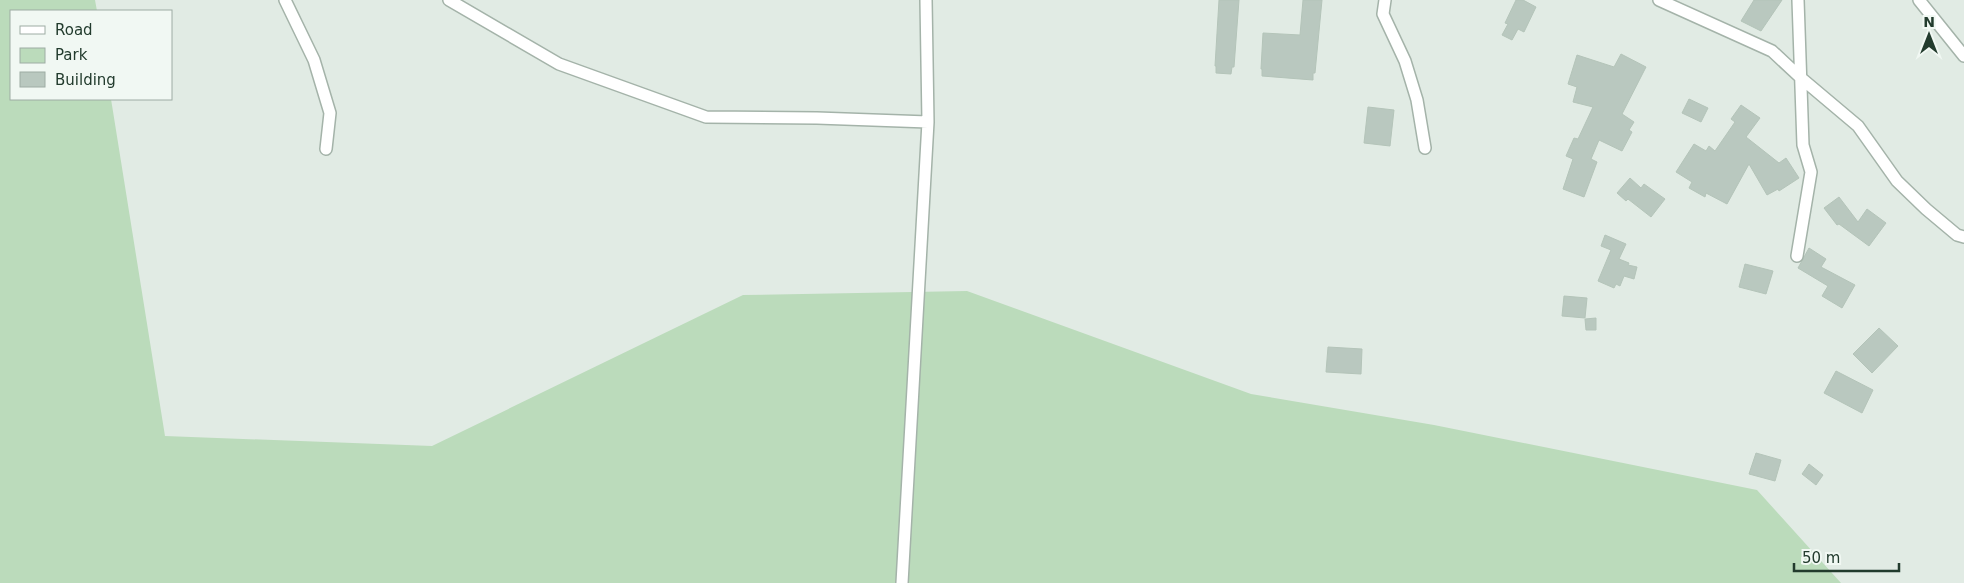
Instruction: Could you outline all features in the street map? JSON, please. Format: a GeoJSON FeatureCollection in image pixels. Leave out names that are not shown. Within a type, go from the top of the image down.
{"type":"FeatureCollection","features":[{"type":"Feature","properties":{"kind":"street"},"geometry":{"type":"LineString","coordinates":[[285,0],[314,60],[330,113],[326,148]]}},
{"type":"Feature","properties":{"kind":"street"},"geometry":{"type":"LineString","coordinates":[[449,0],[559,64],[706,117],[928,122]]}},
{"type":"Feature","properties":{"kind":"street"},"geometry":{"type":"LineString","coordinates":[[902,583],[928,122],[926,0]]}},
{"type":"Feature","properties":{"kind":"street"},"geometry":{"type":"LineString","coordinates":[[1385,0],[1383,14],[1405,61],[1417,100],[1425,148]]}},
{"type":"Feature","properties":{"kind":"street"},"geometry":{"type":"LineString","coordinates":[[1659,0],[1772,50],[1801,78],[1858,126],[1897,181],[1926,209],[1957,235],[1964,238]]}},
{"type":"Feature","properties":{"kind":"street"},"geometry":{"type":"LineString","coordinates":[[1797,256],[1811,172],[1803,145],[1798,0]]}},
{"type":"Feature","properties":{"kind":"street"},"geometry":{"type":"LineString","coordinates":[[1919,0],[1964,56]]}},
{"type":"Feature","properties":{"kind":"green space"},"geometry":{"type":"Polygon","coordinates":[[[0,0],[95,0],[97,10],[10,10],[10,100],[111,100],[165,436],[432,446],[743,295],[967,291],[1251,394],[1434,425],[1757,490],[1841,583],[0,583],[0,0]]]}},
{"type":"Feature","properties":{"kind":"building"},"geometry":{"type":"Polygon","coordinates":[[[1219,0],[1239,0],[1234,67],[1232,67],[1231,74],[1216,73],[1219,0]]]}},
{"type":"Feature","properties":{"kind":"building"},"geometry":{"type":"Polygon","coordinates":[[[1303,0],[1322,0],[1313,80],[1262,76],[1263,33],[1300,35],[1303,0]]]}},
{"type":"Feature","properties":{"kind":"building"},"geometry":{"type":"Polygon","coordinates":[[[1516,0],[1523,0],[1536,7],[1524,32],[1518,29],[1512,40],[1502,35],[1508,24],[1505,23],[1516,0]]]}},
{"type":"Feature","properties":{"kind":"building"},"geometry":{"type":"Polygon","coordinates":[[[1754,0],[1782,0],[1761,31],[1741,21],[1754,0]]]}},
{"type":"Feature","properties":{"kind":"building"},"geometry":{"type":"Polygon","coordinates":[[[1621,54],[1646,67],[1622,114],[1634,122],[1629,130],[1632,132],[1622,151],[1599,140],[1591,159],[1597,162],[1584,197],[1563,189],[1573,159],[1566,156],[1574,138],[1578,139],[1593,107],[1573,102],[1577,87],[1568,84],[1577,55],[1614,67],[1621,54]]]}},
{"type":"Feature","properties":{"kind":"building"},"geometry":{"type":"Polygon","coordinates":[[[1689,99],[1708,108],[1701,122],[1682,113],[1689,99]]]}},
{"type":"Feature","properties":{"kind":"building"},"geometry":{"type":"Polygon","coordinates":[[[1741,105],[1760,118],[1746,137],[1779,163],[1786,158],[1799,178],[1779,191],[1778,189],[1767,195],[1749,164],[1727,204],[1706,193],[1705,197],[1689,188],[1692,182],[1676,172],[1694,144],[1706,151],[1709,146],[1715,151],[1735,122],[1731,119],[1741,105]]]}},
{"type":"Feature","properties":{"kind":"building"},"geometry":{"type":"Polygon","coordinates":[[[1368,107],[1394,110],[1390,146],[1364,143],[1368,107]]]}},
{"type":"Feature","properties":{"kind":"building"},"geometry":{"type":"Polygon","coordinates":[[[1630,178],[1641,188],[1644,184],[1665,199],[1651,217],[1617,193],[1630,178]]]}},
{"type":"Feature","properties":{"kind":"building"},"geometry":{"type":"Polygon","coordinates":[[[1839,197],[1858,222],[1867,209],[1886,223],[1869,246],[1839,224],[1837,225],[1824,208],[1839,197]]]}},
{"type":"Feature","properties":{"kind":"building"},"geometry":{"type":"Polygon","coordinates":[[[1605,235],[1626,244],[1619,259],[1629,263],[1628,265],[1637,267],[1634,279],[1624,276],[1620,286],[1616,284],[1614,288],[1598,281],[1611,250],[1601,246],[1605,235]]]}},
{"type":"Feature","properties":{"kind":"building"},"geometry":{"type":"Polygon","coordinates":[[[1809,248],[1826,259],[1821,267],[1855,285],[1842,308],[1822,296],[1828,286],[1798,268],[1809,248]]]}},
{"type":"Feature","properties":{"kind":"building"},"geometry":{"type":"Polygon","coordinates":[[[1745,264],[1773,271],[1766,294],[1739,287],[1745,264]]]}},
{"type":"Feature","properties":{"kind":"building"},"geometry":{"type":"Polygon","coordinates":[[[1564,296],[1587,298],[1585,318],[1562,316],[1564,296]]]}},
{"type":"Feature","properties":{"kind":"building"},"geometry":{"type":"Polygon","coordinates":[[[1596,318],[1596,330],[1586,330],[1585,319],[1596,318]]]}},
{"type":"Feature","properties":{"kind":"building"},"geometry":{"type":"Polygon","coordinates":[[[1879,328],[1898,346],[1872,373],[1853,354],[1879,328]]]}},
{"type":"Feature","properties":{"kind":"building"},"geometry":{"type":"Polygon","coordinates":[[[1328,347],[1362,349],[1361,374],[1326,372],[1328,347]]]}},
{"type":"Feature","properties":{"kind":"building"},"geometry":{"type":"Polygon","coordinates":[[[1836,371],[1873,390],[1862,413],[1824,393],[1836,371]]]}},
{"type":"Feature","properties":{"kind":"building"},"geometry":{"type":"Polygon","coordinates":[[[1756,453],[1781,460],[1775,481],[1749,474],[1756,453]]]}},
{"type":"Feature","properties":{"kind":"building"},"geometry":{"type":"Polygon","coordinates":[[[1809,464],[1823,475],[1816,485],[1802,474],[1809,464]]]}}]}
